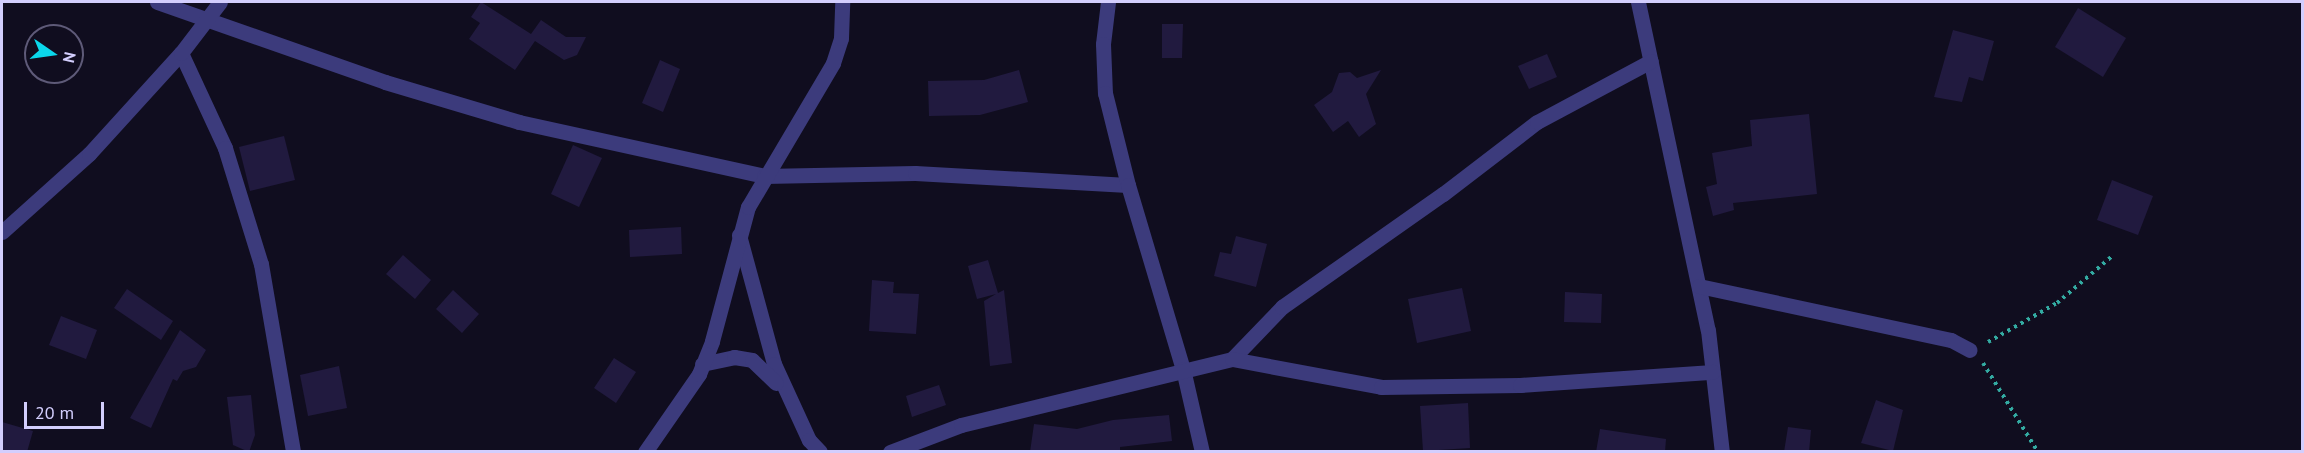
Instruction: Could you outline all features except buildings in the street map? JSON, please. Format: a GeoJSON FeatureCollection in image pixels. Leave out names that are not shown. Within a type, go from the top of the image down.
{"type":"FeatureCollection","features":[{"type":"Feature","properties":{"kind":"street"},"geometry":{"type":"LineString","coordinates":[[157,2],[385,82],[519,122],[764,176],[915,173],[1128,185]]}},
{"type":"Feature","properties":{"kind":"street"},"geometry":{"type":"LineString","coordinates":[[2,231],[89,154],[181,53],[220,2]]}},
{"type":"Feature","properties":{"kind":"street"},"geometry":{"type":"LineString","coordinates":[[645,452],[664,428],[702,364],[729,277],[738,232],[764,176],[786,147],[833,63],[841,38],[842,2]]}},
{"type":"Feature","properties":{"kind":"street"},"geometry":{"type":"LineString","coordinates":[[1108,2],[1103,44],[1105,93],[1128,185],[1183,369],[1202,452]]}},
{"type":"Feature","properties":{"kind":"street"},"geometry":{"type":"LineString","coordinates":[[1638,2],[1699,286],[1713,372],[1722,452]]}},
{"type":"Feature","properties":{"kind":"street"},"geometry":{"type":"LineString","coordinates":[[181,53],[225,148],[261,264],[293,452]]}},
{"type":"Feature","properties":{"kind":"street"},"geometry":{"type":"LineString","coordinates":[[1232,359],[1282,307],[1443,194],[1537,122],[1651,61]]}},
{"type":"Feature","properties":{"kind":"street"},"geometry":{"type":"LineString","coordinates":[[738,232],[774,364],[788,400],[809,440],[820,452]]}},
{"type":"Feature","properties":{"kind":"street"},"geometry":{"type":"LineString","coordinates":[[1699,286],[1951,340],[1970,350]]}},
{"type":"Feature","properties":{"kind":"street"},"geometry":{"type":"LineString","coordinates":[[702,364],[734,357],[752,360],[766,370],[788,400]]}},
{"type":"Feature","properties":{"kind":"street"},"geometry":{"type":"LineString","coordinates":[[891,452],[919,447],[961,425],[1183,369],[1232,359],[1381,387],[1520,385],[1713,372]]}},
{"type":"Feature","properties":{"kind":"path"},"geometry":{"type":"LineString","coordinates":[[2038,452],[1983,363],[1970,350],[2011,332],[2057,303],[2111,257]]}}]}
